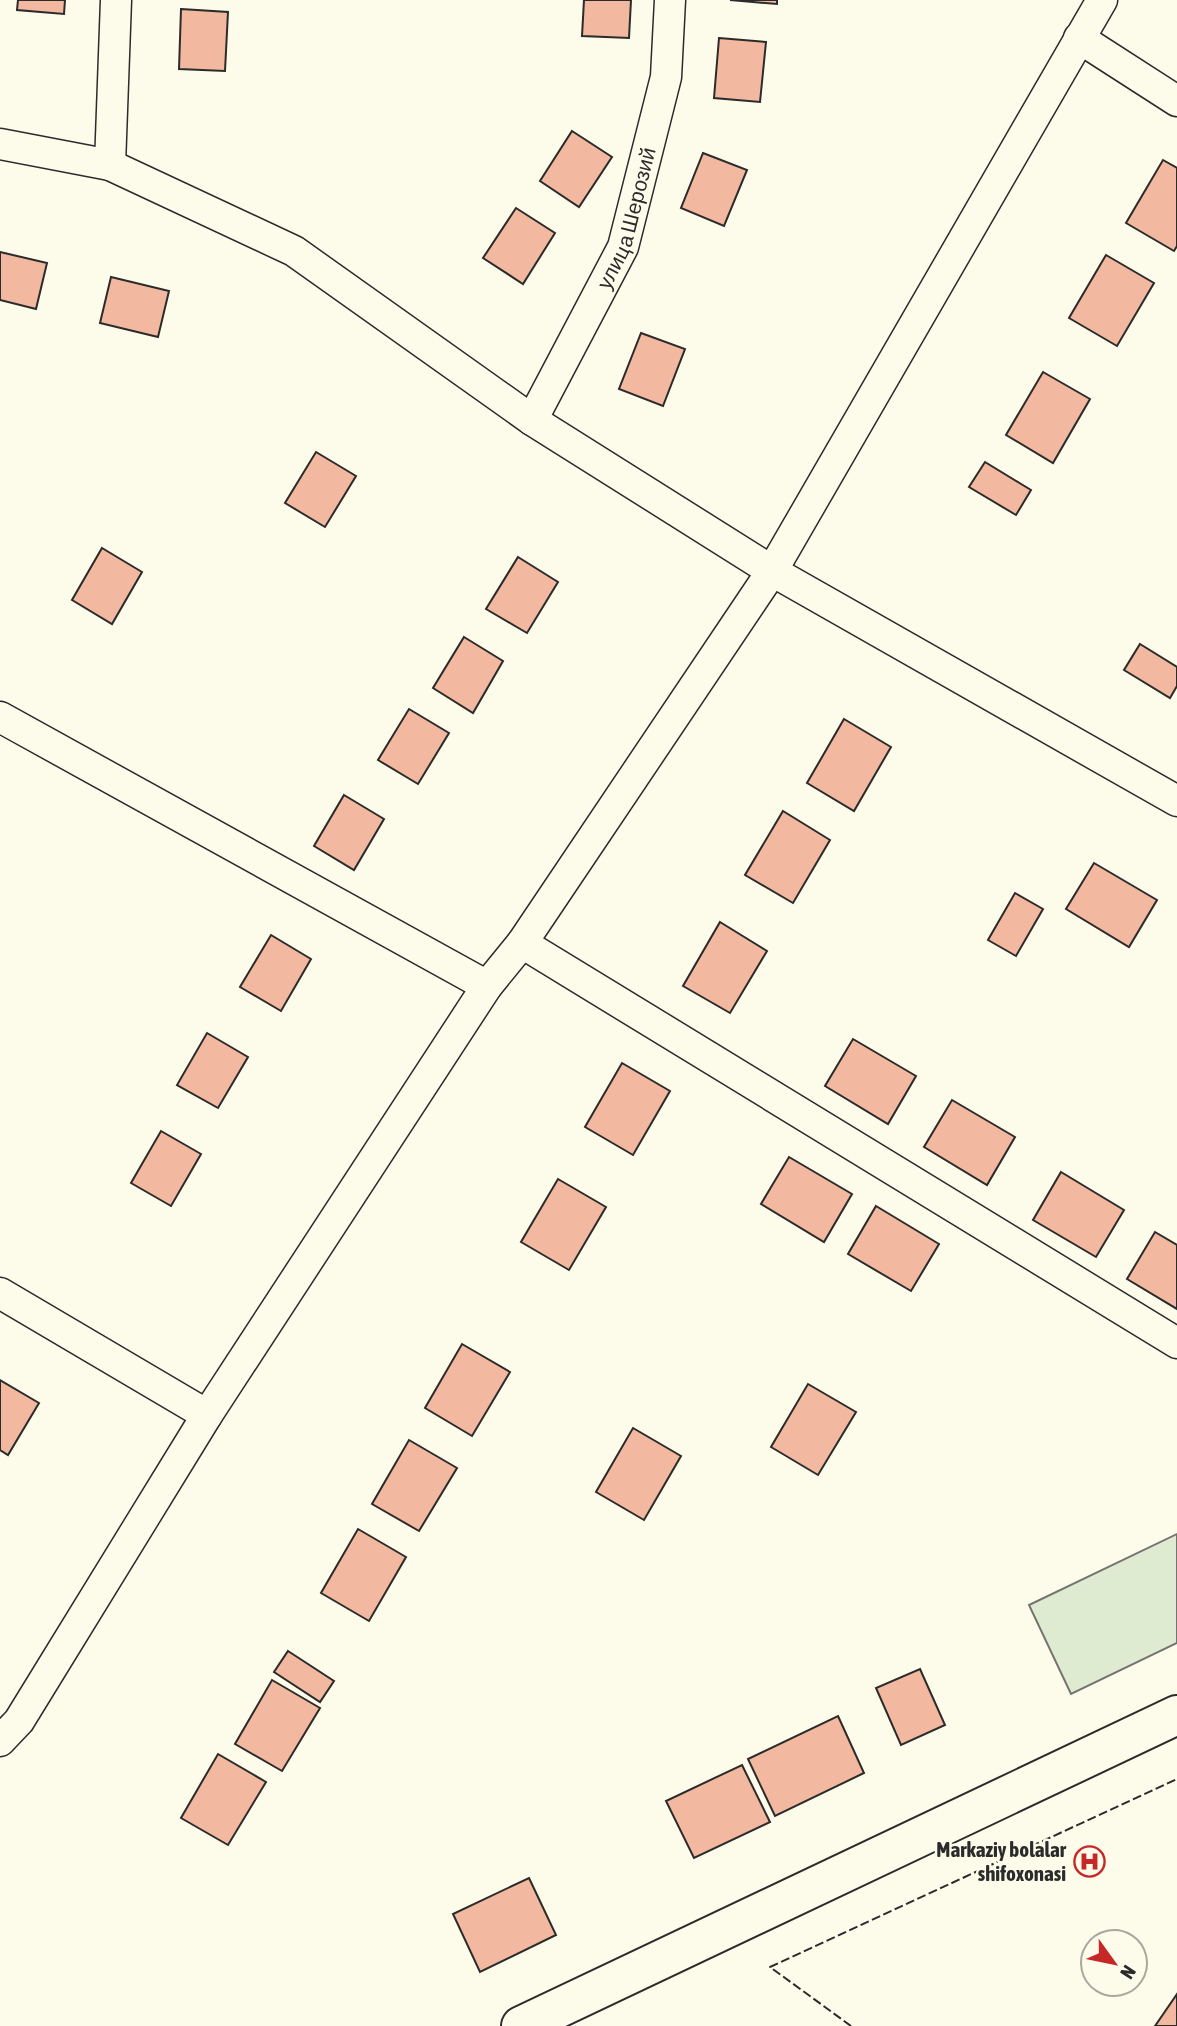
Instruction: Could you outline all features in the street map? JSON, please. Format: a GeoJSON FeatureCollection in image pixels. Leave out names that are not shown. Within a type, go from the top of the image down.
{"type":"FeatureCollection","features":[{"type":"Feature","properties":{"kind":"street"},"geometry":{"type":"LineString","coordinates":[[110,165],[116,0]]}},
{"type":"Feature","properties":{"kind":"street","name":"улица Шерозий"},"geometry":{"type":"LineString","coordinates":[[532,420],[623,247],[666,77],[670,0]]}},
{"type":"Feature","properties":{"kind":"street"},"geometry":{"type":"LineString","coordinates":[[0,1741],[19,1721],[207,1415],[487,986],[522,943],[772,571],[1102,0]]}},
{"type":"Feature","properties":{"kind":"street"},"geometry":{"type":"LineString","coordinates":[[1079,38],[1177,101]]}},
{"type":"Feature","properties":{"kind":"street"},"geometry":{"type":"LineString","coordinates":[[0,144],[110,165],[294,251],[532,420],[772,571],[1177,801]]}},
{"type":"Feature","properties":{"kind":"street"},"geometry":{"type":"LineString","coordinates":[[0,717],[487,986]]}},
{"type":"Feature","properties":{"kind":"street"},"geometry":{"type":"LineString","coordinates":[[522,943],[1177,1343]]}},
{"type":"Feature","properties":{"kind":"street"},"geometry":{"type":"LineString","coordinates":[[0,1293],[207,1415]]}},
{"type":"Feature","properties":{"kind":"street"},"geometry":{"type":"LineString","coordinates":[[521,2026],[1177,1715]]}},
{"type":"Feature","properties":{"kind":"green space"},"geometry":{"type":"Polygon","coordinates":[[[1177,1534],[1177,1643],[1071,1694],[1029,1605],[1177,1534]]]}},
{"type":"Feature","properties":{"kind":"building"},"geometry":{"type":"Polygon","coordinates":[[[18,0],[65,0],[64,14],[17,10],[18,0]]]}},
{"type":"Feature","properties":{"kind":"building"},"geometry":{"type":"Polygon","coordinates":[[[584,0],[631,0],[629,38],[582,36],[584,0]]]}},
{"type":"Feature","properties":{"kind":"building"},"geometry":{"type":"Polygon","coordinates":[[[730,0],[777,0],[777,4],[730,0]]]}},
{"type":"Feature","properties":{"kind":"building"},"geometry":{"type":"Polygon","coordinates":[[[181,9],[228,12],[225,71],[179,69],[181,9]]]}},
{"type":"Feature","properties":{"kind":"building"},"geometry":{"type":"Polygon","coordinates":[[[719,38],[766,42],[760,102],[714,98],[719,38]]]}},
{"type":"Feature","properties":{"kind":"building"},"geometry":{"type":"Polygon","coordinates":[[[572,131],[612,157],[579,207],[540,181],[572,131]]]}},
{"type":"Feature","properties":{"kind":"building"},"geometry":{"type":"Polygon","coordinates":[[[703,153],[747,170],[724,226],[681,208],[703,153]]]}},
{"type":"Feature","properties":{"kind":"building"},"geometry":{"type":"Polygon","coordinates":[[[1163,160],[1177,168],[1177,246],[1174,251],[1126,223],[1163,160]]]}},
{"type":"Feature","properties":{"kind":"building"},"geometry":{"type":"Polygon","coordinates":[[[516,208],[555,233],[523,284],[483,258],[516,208]]]}},
{"type":"Feature","properties":{"kind":"building"},"geometry":{"type":"Polygon","coordinates":[[[0,252],[47,263],[36,309],[0,300],[0,252]]]}},
{"type":"Feature","properties":{"kind":"building"},"geometry":{"type":"Polygon","coordinates":[[[1106,255],[1154,283],[1117,346],[1069,318],[1106,255]]]}},
{"type":"Feature","properties":{"kind":"building"},"geometry":{"type":"Polygon","coordinates":[[[111,277],[169,291],[158,337],[100,323],[111,277]]]}},
{"type":"Feature","properties":{"kind":"building"},"geometry":{"type":"Polygon","coordinates":[[[641,333],[685,349],[663,406],[619,389],[641,333]]]}},
{"type":"Feature","properties":{"kind":"building"},"geometry":{"type":"Polygon","coordinates":[[[1043,372],[1090,399],[1053,463],[1006,435],[1043,372]]]}},
{"type":"Feature","properties":{"kind":"building"},"geometry":{"type":"Polygon","coordinates":[[[316,452],[356,476],[325,527],[285,503],[316,452]]]}},
{"type":"Feature","properties":{"kind":"building"},"geometry":{"type":"Polygon","coordinates":[[[985,462],[1031,490],[1016,515],[969,487],[985,462]]]}},
{"type":"Feature","properties":{"kind":"building"},"geometry":{"type":"Polygon","coordinates":[[[102,548],[142,572],[112,624],[72,600],[102,548]]]}},
{"type":"Feature","properties":{"kind":"building"},"geometry":{"type":"Polygon","coordinates":[[[518,557],[558,582],[527,633],[486,609],[518,557]]]}},
{"type":"Feature","properties":{"kind":"building"},"geometry":{"type":"Polygon","coordinates":[[[464,637],[503,661],[473,713],[433,688],[464,637]]]}},
{"type":"Feature","properties":{"kind":"building"},"geometry":{"type":"Polygon","coordinates":[[[1140,644],[1177,667],[1177,686],[1170,698],[1124,670],[1140,644]]]}},
{"type":"Feature","properties":{"kind":"building"},"geometry":{"type":"Polygon","coordinates":[[[409,709],[449,733],[418,784],[378,760],[409,709]]]}},
{"type":"Feature","properties":{"kind":"building"},"geometry":{"type":"Polygon","coordinates":[[[844,719],[891,747],[854,811],[807,783],[844,719]]]}},
{"type":"Feature","properties":{"kind":"building"},"geometry":{"type":"Polygon","coordinates":[[[344,795],[384,819],[354,870],[314,846],[344,795]]]}},
{"type":"Feature","properties":{"kind":"building"},"geometry":{"type":"Polygon","coordinates":[[[783,811],[830,840],[793,903],[745,875],[783,811]]]}},
{"type":"Feature","properties":{"kind":"building"},"geometry":{"type":"Polygon","coordinates":[[[1094,863],[1157,900],[1129,947],[1066,909],[1094,863]]]}},
{"type":"Feature","properties":{"kind":"building"},"geometry":{"type":"Polygon","coordinates":[[[1015,893],[1043,909],[1016,956],[988,940],[1015,893]]]}},
{"type":"Feature","properties":{"kind":"building"},"geometry":{"type":"Polygon","coordinates":[[[720,922],[767,951],[730,1013],[683,986],[720,922]]]}},
{"type":"Feature","properties":{"kind":"building"},"geometry":{"type":"Polygon","coordinates":[[[271,935],[311,959],[281,1011],[240,987],[271,935]]]}},
{"type":"Feature","properties":{"kind":"building"},"geometry":{"type":"Polygon","coordinates":[[[207,1033],[248,1057],[218,1108],[177,1085],[207,1033]]]}},
{"type":"Feature","properties":{"kind":"building"},"geometry":{"type":"Polygon","coordinates":[[[853,1039],[916,1076],[888,1124],[825,1086],[853,1039]]]}},
{"type":"Feature","properties":{"kind":"building"},"geometry":{"type":"Polygon","coordinates":[[[622,1063],[670,1091],[633,1155],[585,1127],[622,1063]]]}},
{"type":"Feature","properties":{"kind":"building"},"geometry":{"type":"Polygon","coordinates":[[[952,1100],[1015,1137],[987,1185],[924,1147],[952,1100]]]}},
{"type":"Feature","properties":{"kind":"building"},"geometry":{"type":"Polygon","coordinates":[[[161,1131],[201,1154],[171,1206],[131,1183],[161,1131]]]}},
{"type":"Feature","properties":{"kind":"building"},"geometry":{"type":"Polygon","coordinates":[[[789,1157],[852,1194],[824,1242],[761,1204],[789,1157]]]}},
{"type":"Feature","properties":{"kind":"building"},"geometry":{"type":"Polygon","coordinates":[[[1061,1172],[1124,1210],[1096,1257],[1033,1220],[1061,1172]]]}},
{"type":"Feature","properties":{"kind":"building"},"geometry":{"type":"Polygon","coordinates":[[[558,1179],[606,1207],[569,1270],[521,1242],[558,1179]]]}},
{"type":"Feature","properties":{"kind":"building"},"geometry":{"type":"Polygon","coordinates":[[[876,1206],[939,1244],[911,1291],[848,1254],[876,1206]]]}},
{"type":"Feature","properties":{"kind":"building"},"geometry":{"type":"Polygon","coordinates":[[[1155,1232],[1177,1245],[1177,1309],[1127,1279],[1155,1232]]]}},
{"type":"Feature","properties":{"kind":"building"},"geometry":{"type":"Polygon","coordinates":[[[462,1344],[510,1372],[472,1436],[425,1408],[462,1344]]]}},
{"type":"Feature","properties":{"kind":"building"},"geometry":{"type":"Polygon","coordinates":[[[0,1380],[39,1403],[8,1455],[0,1450],[0,1380]]]}},
{"type":"Feature","properties":{"kind":"building"},"geometry":{"type":"Polygon","coordinates":[[[808,1384],[856,1412],[818,1475],[771,1447],[808,1384]]]}},
{"type":"Feature","properties":{"kind":"building"},"geometry":{"type":"Polygon","coordinates":[[[633,1428],[681,1456],[644,1520],[596,1492],[633,1428]]]}},
{"type":"Feature","properties":{"kind":"building"},"geometry":{"type":"Polygon","coordinates":[[[409,1440],[457,1468],[419,1531],[372,1504],[409,1440]]]}},
{"type":"Feature","properties":{"kind":"building"},"geometry":{"type":"Polygon","coordinates":[[[358,1529],[406,1557],[369,1621],[321,1593],[358,1529]]]}},
{"type":"Feature","properties":{"kind":"building"},"geometry":{"type":"Polygon","coordinates":[[[288,1651],[334,1681],[320,1702],[274,1672],[288,1651]]]}},
{"type":"Feature","properties":{"kind":"building"},"geometry":{"type":"Polygon","coordinates":[[[920,1669],[945,1725],[901,1745],[876,1688],[920,1669]]]}},
{"type":"Feature","properties":{"kind":"building"},"geometry":{"type":"Polygon","coordinates":[[[272,1680],[320,1708],[282,1771],[235,1744],[272,1680]]]}},
{"type":"Feature","properties":{"kind":"building"},"geometry":{"type":"Polygon","coordinates":[[[838,1716],[864,1773],[775,1816],[748,1759],[838,1716]]]}},
{"type":"Feature","properties":{"kind":"building"},"geometry":{"type":"Polygon","coordinates":[[[218,1754],[266,1782],[228,1845],[181,1818],[218,1754]]]}},
{"type":"Feature","properties":{"kind":"building"},"geometry":{"type":"Polygon","coordinates":[[[742,1765],[770,1822],[694,1858],[666,1801],[742,1765]]]}},
{"type":"Feature","properties":{"kind":"building"},"geometry":{"type":"Polygon","coordinates":[[[529,1878],[556,1935],[480,1972],[453,1914],[529,1878]]]}},
{"type":"Feature","properties":{"kind":"building"},"geometry":{"type":"Polygon","coordinates":[[[1177,1994],[1177,2026],[1155,2026],[1177,1994]]]}},
{"type":"Feature","properties":{"kind":"fence"},"geometry":{"type":"LineString","coordinates":[[851,2026],[770,1967],[1177,1779]]}},
{"type":"Feature","properties":{"kind":"place","name":"Markaziy bolalar shifoxonasi"},"geometry":{"type":"Point","coordinates":[1089,1861]}}]}
